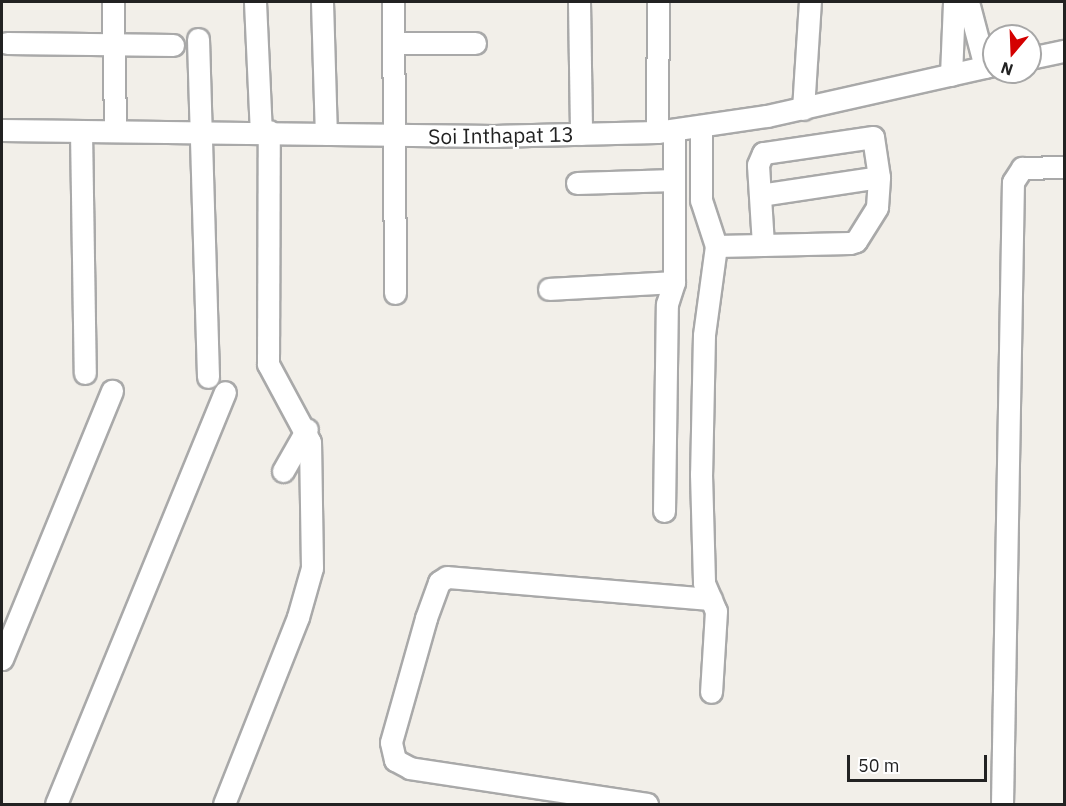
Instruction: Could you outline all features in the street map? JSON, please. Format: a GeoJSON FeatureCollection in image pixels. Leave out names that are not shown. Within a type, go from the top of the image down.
{"type":"FeatureCollection","features":[{"type":"Feature","properties":{"kind":"street"},"geometry":{"type":"LineString","coordinates":[[113,2],[115,131]]}},
{"type":"Feature","properties":{"kind":"street"},"geometry":{"type":"LineString","coordinates":[[227,804],[308,588],[312,452],[307,429],[268,364],[265,132],[255,2]]}},
{"type":"Feature","properties":{"kind":"street"},"geometry":{"type":"LineString","coordinates":[[322,2],[326,134]]}},
{"type":"Feature","properties":{"kind":"street"},"geometry":{"type":"LineString","coordinates":[[393,2],[394,293]]}},
{"type":"Feature","properties":{"kind":"street"},"geometry":{"type":"LineString","coordinates":[[579,2],[581,134]]}},
{"type":"Feature","properties":{"kind":"street"},"geometry":{"type":"LineString","coordinates":[[658,2],[665,131],[674,180],[674,282],[667,304],[663,511]]}},
{"type":"Feature","properties":{"kind":"street"},"geometry":{"type":"LineString","coordinates":[[803,108],[810,2]]}},
{"type":"Feature","properties":{"kind":"street"},"geometry":{"type":"LineString","coordinates":[[951,75],[954,2]]}},
{"type":"Feature","properties":{"kind":"street"},"geometry":{"type":"LineString","coordinates":[[968,2],[982,45]]}},
{"type":"Feature","properties":{"kind":"street"},"geometry":{"type":"LineString","coordinates":[[198,39],[208,377]]}},
{"type":"Feature","properties":{"kind":"street"},"geometry":{"type":"LineString","coordinates":[[7,43],[173,45]]}},
{"type":"Feature","properties":{"kind":"street"},"geometry":{"type":"LineString","coordinates":[[394,43],[476,43]]}},
{"type":"Feature","properties":{"kind":"street"},"geometry":{"type":"LineString","coordinates":[[1042,56],[1065,51]]}},
{"type":"Feature","properties":{"kind":"street","name":"Soi Inthapat 13"},"geometry":{"type":"LineString","coordinates":[[2,130],[265,132],[393,136],[665,131],[701,128],[803,108],[982,68]]}},
{"type":"Feature","properties":{"kind":"street"},"geometry":{"type":"LineString","coordinates":[[701,128],[701,200],[716,246],[704,335],[701,474],[704,583],[716,611],[711,692]]}},
{"type":"Feature","properties":{"kind":"street"},"geometry":{"type":"LineString","coordinates":[[81,131],[85,373]]}},
{"type":"Feature","properties":{"kind":"street"},"geometry":{"type":"LineString","coordinates":[[716,246],[763,245],[856,241],[877,207],[879,177],[871,136],[768,150],[758,165],[763,245]]}},
{"type":"Feature","properties":{"kind":"street"},"geometry":{"type":"LineString","coordinates":[[1002,804],[1013,182],[1022,168],[1065,167]]}},
{"type":"Feature","properties":{"kind":"street"},"geometry":{"type":"LineString","coordinates":[[760,195],[879,177]]}},
{"type":"Feature","properties":{"kind":"street"},"geometry":{"type":"LineString","coordinates":[[577,183],[674,180]]}},
{"type":"Feature","properties":{"kind":"street"},"geometry":{"type":"LineString","coordinates":[[549,290],[674,282]]}},
{"type":"Feature","properties":{"kind":"street"},"geometry":{"type":"LineString","coordinates":[[2,659],[112,391]]}},
{"type":"Feature","properties":{"kind":"street"},"geometry":{"type":"LineString","coordinates":[[56,804],[225,392]]}},
{"type":"Feature","properties":{"kind":"street"},"geometry":{"type":"LineString","coordinates":[[283,471],[307,429]]}},
{"type":"Feature","properties":{"kind":"street"},"geometry":{"type":"LineString","coordinates":[[647,804],[602,801],[410,768],[395,760],[391,742],[439,582],[460,577],[711,599]]}}]}
